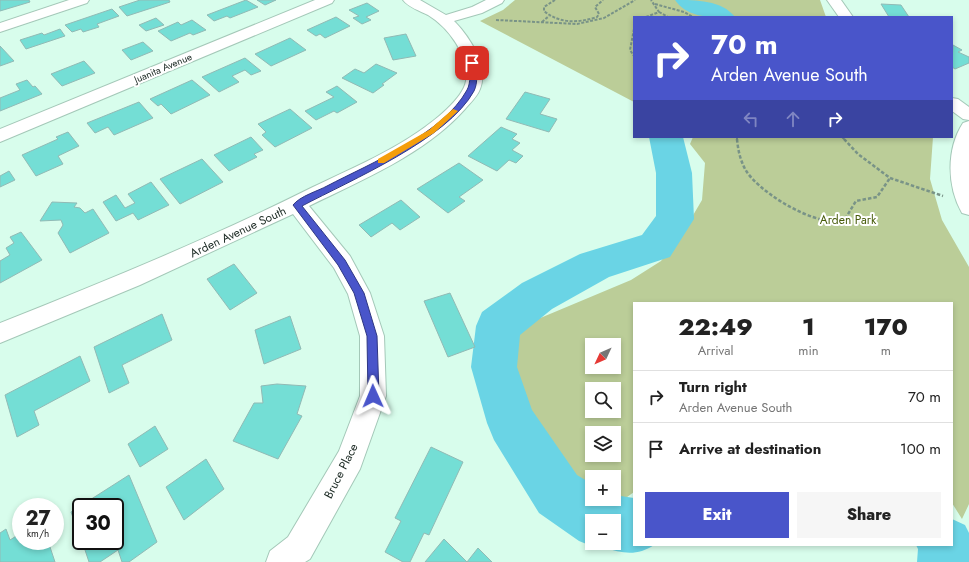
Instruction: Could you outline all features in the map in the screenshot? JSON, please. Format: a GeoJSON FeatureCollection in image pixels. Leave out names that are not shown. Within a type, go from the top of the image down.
{"type":"FeatureCollection","features":[{"type":"Feature","properties":{"kind":"street"},"geometry":{"type":"LineString","coordinates":[[0,28],[82,0]]}},
{"type":"Feature","properties":{"kind":"street","name":"Juanita Avenue"},"geometry":{"type":"LineString","coordinates":[[0,136],[327,0]]}},
{"type":"Feature","properties":{"kind":"street","name":"Arden Avenue South"},"geometry":{"type":"LineString","coordinates":[[0,333],[86,299],[208,247],[297,205],[400,151],[431,132],[455,111],[472,89],[474,71],[470,55],[451,26],[444,20],[410,0]]}},
{"type":"Feature","properties":{"kind":"street"},"geometry":{"type":"LineString","coordinates":[[444,20],[477,10],[496,0]]}},
{"type":"Feature","properties":{"kind":"street"},"geometry":{"type":"LineString","coordinates":[[834,0],[845,16]]}},
{"type":"Feature","properties":{"kind":"street"},"geometry":{"type":"LineString","coordinates":[[953,104],[969,115]]}},
{"type":"Feature","properties":{"kind":"street"},"geometry":{"type":"LineString","coordinates":[[968,205],[963,193],[958,163],[963,139],[969,127]]}},
{"type":"Feature","properties":{"kind":"street","name":"Bruce Place"},"geometry":{"type":"LineString","coordinates":[[295,557],[350,459],[373,396],[372,336],[359,293],[342,262],[297,205]]}},
{"type":"Feature","properties":{"kind":"path"},"geometry":{"type":"LineString","coordinates":[[555,0],[544,9],[549,16],[569,23],[597,17]]}},
{"type":"Feature","properties":{"kind":"path"},"geometry":{"type":"LineString","coordinates":[[597,17],[599,14],[595,7],[603,0]]}},
{"type":"Feature","properties":{"kind":"path"},"geometry":{"type":"LineString","coordinates":[[490,19],[514,22],[569,23],[600,19],[618,11],[634,0]]}},
{"type":"Feature","properties":{"kind":"path"},"geometry":{"type":"LineString","coordinates":[[651,0],[659,12],[666,16]]}},
{"type":"Feature","properties":{"kind":"path"},"geometry":{"type":"LineString","coordinates":[[655,4],[684,12],[691,16]]}},
{"type":"Feature","properties":{"kind":"path"},"geometry":{"type":"LineString","coordinates":[[649,16],[659,12]]}},
{"type":"Feature","properties":{"kind":"path"},"geometry":{"type":"LineString","coordinates":[[542,22],[549,16]]}},
{"type":"Feature","properties":{"kind":"path"},"geometry":{"type":"LineString","coordinates":[[633,35],[630,50],[633,54]]}},
{"type":"Feature","properties":{"kind":"path"},"geometry":{"type":"LineString","coordinates":[[737,138],[738,156],[757,184],[807,216],[821,221],[844,219],[854,203],[859,199],[876,198],[879,196],[883,186],[890,178]]}},
{"type":"Feature","properties":{"kind":"path"},"geometry":{"type":"LineString","coordinates":[[843,138],[858,154],[890,178],[968,205]]}},
{"type":"Feature","properties":{"kind":"green space"},"geometry":{"type":"Polygon","coordinates":[[[515,0],[820,0],[826,16],[633,16],[633,101],[480,21],[503,10],[515,0]]]}},
{"type":"Feature","properties":{"kind":"green space","name":"Arden Park"},"geometry":{"type":"Polygon","coordinates":[[[693,138],[933,138],[930,179],[942,220],[969,267],[969,504],[962,519],[953,505],[953,302],[633,302],[633,493],[623,500],[621,499],[621,470],[585,470],[584,489],[533,438],[512,384],[515,342],[526,324],[631,280],[661,261],[682,234],[702,200],[705,163],[690,144],[693,138]]]}},
{"type":"Feature","properties":{"kind":"building"},"geometry":{"type":"Polygon","coordinates":[[[0,0],[29,0],[30,2],[0,11],[0,0]]]}},
{"type":"Feature","properties":{"kind":"building"},"geometry":{"type":"Polygon","coordinates":[[[140,0],[169,0],[170,2],[127,16],[119,7],[140,0]]]}},
{"type":"Feature","properties":{"kind":"building"},"geometry":{"type":"Polygon","coordinates":[[[246,0],[258,7],[230,18],[227,16],[214,21],[207,15],[246,0]]]}},
{"type":"Feature","properties":{"kind":"building"},"geometry":{"type":"Polygon","coordinates":[[[257,0],[276,0],[265,5],[257,0]]]}},
{"type":"Feature","properties":{"kind":"building"},"geometry":{"type":"Polygon","coordinates":[[[367,3],[379,11],[366,17],[371,20],[362,24],[353,18],[359,16],[349,10],[367,3]]]}},
{"type":"Feature","properties":{"kind":"building"},"geometry":{"type":"Polygon","coordinates":[[[881,4],[901,5],[908,16],[888,16],[881,4]]]}},
{"type":"Feature","properties":{"kind":"building"},"geometry":{"type":"Polygon","coordinates":[[[112,9],[119,16],[97,24],[99,27],[83,32],[81,29],[72,32],[65,25],[112,9]]]}},
{"type":"Feature","properties":{"kind":"building"},"geometry":{"type":"Polygon","coordinates":[[[336,17],[350,26],[325,38],[320,34],[316,36],[307,30],[336,17]]]}},
{"type":"Feature","properties":{"kind":"building"},"geometry":{"type":"Polygon","coordinates":[[[156,18],[164,25],[146,31],[139,25],[156,18]]]}},
{"type":"Feature","properties":{"kind":"building"},"geometry":{"type":"Polygon","coordinates":[[[192,20],[206,30],[193,35],[190,33],[171,41],[158,31],[178,22],[181,25],[192,20]]]}},
{"type":"Feature","properties":{"kind":"building"},"geometry":{"type":"Polygon","coordinates":[[[60,29],[65,36],[26,49],[20,40],[42,33],[44,35],[60,29]]]}},
{"type":"Feature","properties":{"kind":"building"},"geometry":{"type":"Polygon","coordinates":[[[406,34],[416,56],[393,60],[384,38],[406,34]]]}},
{"type":"Feature","properties":{"kind":"building"},"geometry":{"type":"Polygon","coordinates":[[[290,38],[306,50],[271,66],[255,54],[290,38]]]}},
{"type":"Feature","properties":{"kind":"building"},"geometry":{"type":"Polygon","coordinates":[[[143,42],[153,51],[131,60],[122,50],[143,42]]]}},
{"type":"Feature","properties":{"kind":"building"},"geometry":{"type":"Polygon","coordinates":[[[953,45],[962,50],[958,52],[969,57],[969,63],[955,69],[953,68],[953,45]]]}},
{"type":"Feature","properties":{"kind":"building"},"geometry":{"type":"Polygon","coordinates":[[[0,46],[14,61],[0,66],[0,46]]]}},
{"type":"Feature","properties":{"kind":"building"},"geometry":{"type":"Polygon","coordinates":[[[245,58],[261,71],[251,75],[245,70],[232,76],[239,82],[219,92],[202,77],[245,58]]]}},
{"type":"Feature","properties":{"kind":"building"},"geometry":{"type":"Polygon","coordinates":[[[84,61],[95,73],[62,86],[51,74],[84,61]]]}},
{"type":"Feature","properties":{"kind":"building"},"geometry":{"type":"Polygon","coordinates":[[[376,64],[397,73],[373,93],[342,78],[355,69],[364,73],[376,64]]]}},
{"type":"Feature","properties":{"kind":"building"},"geometry":{"type":"Polygon","coordinates":[[[27,80],[42,94],[0,111],[0,98],[20,90],[16,84],[27,80]]]}},
{"type":"Feature","properties":{"kind":"building"},"geometry":{"type":"Polygon","coordinates":[[[192,80],[210,95],[171,114],[161,104],[158,106],[150,99],[192,80]]]}},
{"type":"Feature","properties":{"kind":"building"},"geometry":{"type":"Polygon","coordinates":[[[337,86],[357,102],[337,113],[334,111],[316,120],[305,111],[334,97],[326,92],[337,86]]]}},
{"type":"Feature","properties":{"kind":"building"},"geometry":{"type":"Polygon","coordinates":[[[525,92],[550,99],[540,114],[557,119],[549,132],[506,119],[525,92]]]}},
{"type":"Feature","properties":{"kind":"building"},"geometry":{"type":"Polygon","coordinates":[[[139,102],[153,118],[114,135],[108,127],[95,133],[87,123],[139,102]]]}},
{"type":"Feature","properties":{"kind":"building"},"geometry":{"type":"Polygon","coordinates":[[[290,109],[312,128],[275,147],[262,135],[266,132],[258,124],[290,109]]]}},
{"type":"Feature","properties":{"kind":"building"},"geometry":{"type":"Polygon","coordinates":[[[501,127],[517,134],[512,139],[520,143],[512,150],[523,156],[516,163],[509,160],[497,171],[468,156],[501,127]]]}},
{"type":"Feature","properties":{"kind":"building"},"geometry":{"type":"Polygon","coordinates":[[[68,132],[79,146],[58,156],[63,164],[36,176],[22,155],[58,139],[56,137],[68,132]]]}},
{"type":"Feature","properties":{"kind":"building"},"geometry":{"type":"Polygon","coordinates":[[[251,137],[263,150],[254,154],[257,157],[229,171],[214,155],[251,137]]]}},
{"type":"Feature","properties":{"kind":"building"},"geometry":{"type":"Polygon","coordinates":[[[202,159],[223,182],[180,204],[160,179],[202,159]]]}},
{"type":"Feature","properties":{"kind":"building"},"geometry":{"type":"Polygon","coordinates":[[[459,163],[483,180],[459,197],[465,201],[448,213],[417,189],[459,163]]]}},
{"type":"Feature","properties":{"kind":"building"},"geometry":{"type":"Polygon","coordinates":[[[9,171],[15,180],[0,187],[0,176],[9,171]]]}},
{"type":"Feature","properties":{"kind":"building"},"geometry":{"type":"Polygon","coordinates":[[[151,182],[169,205],[138,220],[133,213],[116,221],[103,202],[116,195],[125,208],[135,203],[128,194],[151,182]]]}},
{"type":"Feature","properties":{"kind":"building"},"geometry":{"type":"Polygon","coordinates":[[[401,200],[420,217],[400,230],[392,223],[371,237],[359,225],[401,200]]]}},
{"type":"Feature","properties":{"kind":"building"},"geometry":{"type":"Polygon","coordinates":[[[52,202],[77,203],[74,207],[80,208],[85,213],[93,209],[109,233],[70,253],[58,233],[63,225],[61,220],[40,221],[52,202]]]}},
{"type":"Feature","properties":{"kind":"building"},"geometry":{"type":"Polygon","coordinates":[[[21,232],[42,260],[0,283],[0,261],[10,255],[6,248],[14,243],[10,237],[21,232]]]}},
{"type":"Feature","properties":{"kind":"building"},"geometry":{"type":"Polygon","coordinates":[[[234,264],[257,293],[230,310],[207,279],[234,264]]]}},
{"type":"Feature","properties":{"kind":"building"},"geometry":{"type":"Polygon","coordinates":[[[450,293],[475,347],[448,357],[424,301],[450,293]]]}},
{"type":"Feature","properties":{"kind":"building"},"geometry":{"type":"Polygon","coordinates":[[[162,314],[172,340],[122,365],[129,383],[109,393],[94,347],[162,314]]]}},
{"type":"Feature","properties":{"kind":"building"},"geometry":{"type":"Polygon","coordinates":[[[290,316],[301,349],[264,364],[255,330],[290,316]]]}},
{"type":"Feature","properties":{"kind":"building"},"geometry":{"type":"Polygon","coordinates":[[[80,356],[90,381],[34,411],[39,425],[17,437],[5,395],[80,356]]]}},
{"type":"Feature","properties":{"kind":"building"},"geometry":{"type":"Polygon","coordinates":[[[277,384],[306,386],[297,414],[302,416],[278,459],[233,441],[254,403],[263,403],[261,386],[277,384]]]}},
{"type":"Feature","properties":{"kind":"building"},"geometry":{"type":"Polygon","coordinates":[[[155,426],[168,449],[140,467],[128,444],[155,426]]]}},
{"type":"Feature","properties":{"kind":"building"},"geometry":{"type":"Polygon","coordinates":[[[431,447],[463,462],[429,535],[424,533],[410,562],[403,562],[385,552],[401,521],[395,518],[431,447]]]}},
{"type":"Feature","properties":{"kind":"building"},"geometry":{"type":"Polygon","coordinates":[[[206,459],[224,489],[184,520],[166,487],[206,459]]]}},
{"type":"Feature","properties":{"kind":"building"},"geometry":{"type":"Polygon","coordinates":[[[129,475],[157,542],[129,562],[122,562],[118,550],[124,550],[124,498],[93,498],[129,475]]]}},
{"type":"Feature","properties":{"kind":"building"},"geometry":{"type":"Polygon","coordinates":[[[6,529],[10,540],[12,539],[12,550],[51,550],[55,562],[0,562],[0,533],[6,529]]]}},
{"type":"Feature","properties":{"kind":"building"},"geometry":{"type":"Polygon","coordinates":[[[444,539],[467,562],[425,562],[444,539]]]}},
{"type":"Feature","properties":{"kind":"building"},"geometry":{"type":"Polygon","coordinates":[[[478,548],[492,562],[467,562],[478,548]]]}},
{"type":"Feature","properties":{"kind":"building"},"geometry":{"type":"Polygon","coordinates":[[[85,550],[118,550],[100,562],[89,562],[85,550]]]}},
{"type":"Feature","properties":{"kind":"waterway"},"geometry":{"type":"LineString","coordinates":[[688,0],[720,16]]}},
{"type":"Feature","properties":{"kind":"waterway"},"geometry":{"type":"LineString","coordinates":[[588,514],[558,494],[512,423],[494,367],[498,326],[537,296],[595,265],[656,246],[675,219],[674,173],[666,138]]}},
{"type":"Feature","properties":{"kind":"waterway"},"geometry":{"type":"LineString","coordinates":[[621,524],[633,526]]}},
{"type":"Feature","properties":{"kind":"waterway"},"geometry":{"type":"LineString","coordinates":[[946,546],[947,549],[946,562]]}},
{"type":"Feature","properties":{"kind":"slow traffic"},"geometry":{"type":"LineString","coordinates":[[381,161],[431,132],[455,111]]}},
{"type":"Feature","properties":{"kind":"route"},"geometry":{"type":"LineString","coordinates":[[373,396],[372,336],[359,293],[342,262],[297,205],[400,151],[431,132],[455,111],[472,89],[474,71],[472,63]]}}]}
